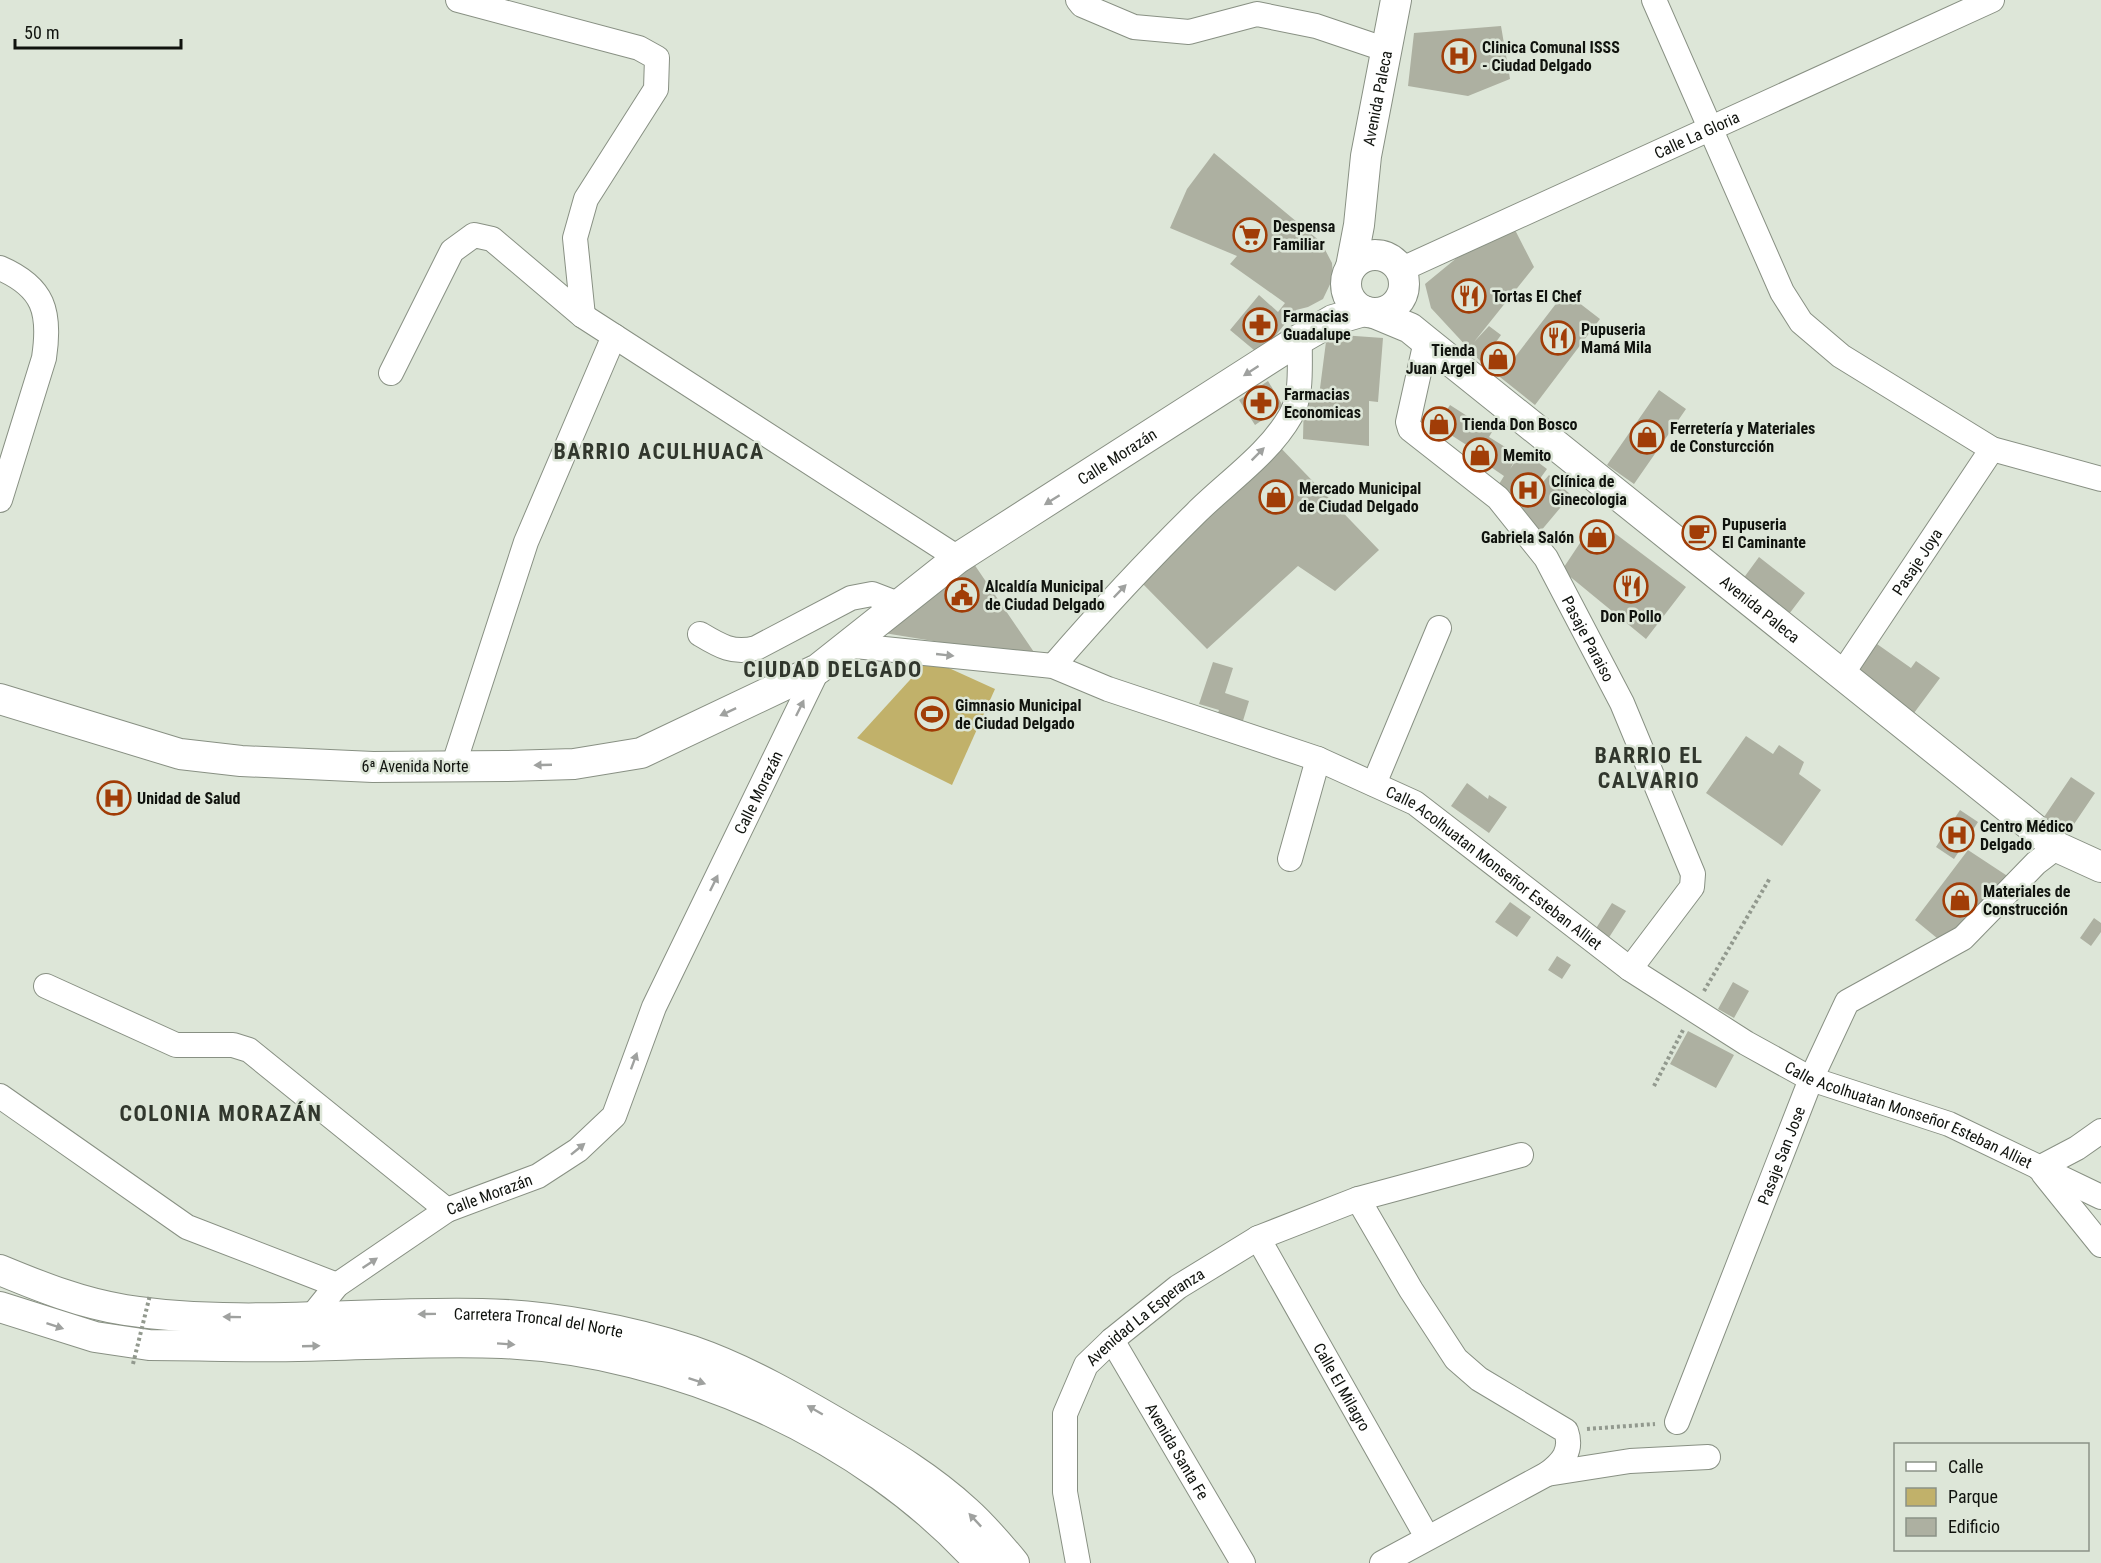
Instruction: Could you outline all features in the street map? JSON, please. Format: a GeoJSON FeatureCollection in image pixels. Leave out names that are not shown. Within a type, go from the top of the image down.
{"type":"FeatureCollection","features":[{"type":"Feature","properties":{"kind":"main road","name":"Avenida Paleca"},"geometry":{"type":"LineString","coordinates":[[1349,272],[1368,146],[1396,0]]}},
{"type":"Feature","properties":{"kind":"main road","name":"Avenida Paleca"},"geometry":{"type":"LineString","coordinates":[[1362,196],[1368,229],[1377,248],[1396,274],[1412,322],[1426,340]]}},
{"type":"Feature","properties":{"kind":"main road"},"geometry":{"type":"LineString","coordinates":[[1372,254],[1396,274],[1391,308],[1369,312],[1350,298],[1349,272],[1363,257],[1372,254]]}},
{"type":"Feature","properties":{"kind":"main road","name":"Calle Morazán"},"geometry":{"type":"LineString","coordinates":[[1300,339],[1323,316],[1349,272]]}},
{"type":"Feature","properties":{"kind":"main road","name":"Avenida Paleca"},"geometry":{"type":"LineString","coordinates":[[1369,312],[1400,323],[1426,340],[2057,848],[2097,858]]}},
{"type":"Feature","properties":{"kind":"main road","name":"Calle Morazán"},"geometry":{"type":"LineString","coordinates":[[818,669],[845,645],[958,558],[1300,339],[1333,320],[1369,312]]}},
{"type":"Feature","properties":{"kind":"main road","name":"6ª Avenida Norte"},"geometry":{"type":"LineString","coordinates":[[0,699],[180,754],[241,761],[361,767],[574,764],[641,753],[818,669]]}},
{"type":"Feature","properties":{"kind":"main road","name":"Carretera Troncal del Norte"},"geometry":{"type":"LineString","coordinates":[[0,1270],[50,1291],[123,1309],[168,1315],[234,1318],[495,1315],[588,1327],[694,1352],[780,1390],[904,1462],[967,1511],[1014,1563]]}},
{"type":"Feature","properties":{"kind":"main road","name":"Carretera Troncal del Norte"},"geometry":{"type":"LineString","coordinates":[[0,1307],[95,1337],[149,1345],[504,1343],[594,1353],[630,1362],[721,1391],[816,1436],[896,1486],[945,1527],[981,1563]]}},
{"type":"Feature","properties":{"kind":"street"},"geometry":{"type":"LineString","coordinates":[[458,0],[639,48],[657,58],[656,89],[586,199],[575,238],[583,316]]}},
{"type":"Feature","properties":{"kind":"street"},"geometry":{"type":"LineString","coordinates":[[1078,0],[1082,5],[1134,27],[1189,32],[1257,15],[1316,26],[1387,51]]}},
{"type":"Feature","properties":{"kind":"street"},"geometry":{"type":"LineString","coordinates":[[1654,0],[1782,292],[1801,322],[1841,356],[1992,449],[2101,479]]}},
{"type":"Feature","properties":{"kind":"street","name":"Calle La Gloria"},"geometry":{"type":"LineString","coordinates":[[1396,274],[1709,128],[1992,0]]}},
{"type":"Feature","properties":{"kind":"street"},"geometry":{"type":"LineString","coordinates":[[391,373],[452,251],[474,236],[492,239],[583,316],[958,558]]}},
{"type":"Feature","properties":{"kind":"street"},"geometry":{"type":"LineString","coordinates":[[0,268],[20,276],[39,293],[47,337],[44,358],[0,500]]}},
{"type":"Feature","properties":{"kind":"street"},"geometry":{"type":"LineString","coordinates":[[453,767],[526,542],[614,336]]}},
{"type":"Feature","properties":{"kind":"street"},"geometry":{"type":"LineString","coordinates":[[1053,666],[1108,603],[1273,439],[1291,414],[1299,388],[1300,339]]}},
{"type":"Feature","properties":{"kind":"street","name":"Pasaje Paraiso"},"geometry":{"type":"LineString","coordinates":[[1426,340],[1408,423],[1410,429],[1498,498],[1546,558],[1622,703],[1693,874],[1692,887],[1630,969]]}},
{"type":"Feature","properties":{"kind":"street","name":"Pasaje Joya"},"geometry":{"type":"LineString","coordinates":[[1842,674],[1992,449]]}},
{"type":"Feature","properties":{"kind":"street"},"geometry":{"type":"LineString","coordinates":[[700,634],[724,648],[742,651],[756,648],[851,598],[872,594],[898,604]]}},
{"type":"Feature","properties":{"kind":"street"},"geometry":{"type":"LineString","coordinates":[[1374,784],[1439,628]]}},
{"type":"Feature","properties":{"kind":"street","name":"Calle Acolhuatan Monseñor Esteban Alliet"},"geometry":{"type":"LineString","coordinates":[[845,645],[1053,666],[1108,689],[1318,759],[1415,803],[1630,969],[1746,1043],[1811,1079],[1949,1124],[2101,1197]]}},
{"type":"Feature","properties":{"kind":"street","name":"Calle Morazán"},"geometry":{"type":"LineString","coordinates":[[312,1316],[337,1286],[447,1210],[538,1176],[578,1150],[614,1116],[654,1007],[818,669]]}},
{"type":"Feature","properties":{"kind":"street"},"geometry":{"type":"LineString","coordinates":[[1290,860],[1318,759]]}},
{"type":"Feature","properties":{"kind":"street","name":"Pasaje San Jose"},"geometry":{"type":"LineString","coordinates":[[1677,1422],[1811,1079],[1847,1002],[1963,938],[2036,863],[2057,848]]}},
{"type":"Feature","properties":{"kind":"street"},"geometry":{"type":"LineString","coordinates":[[46,986],[176,1046],[233,1045],[249,1050],[447,1210]]}},
{"type":"Feature","properties":{"kind":"street"},"geometry":{"type":"LineString","coordinates":[[0,1096],[187,1227],[337,1286]]}},
{"type":"Feature","properties":{"kind":"street"},"geometry":{"type":"LineString","coordinates":[[2101,1131],[2077,1148],[2039,1168],[2101,1245]]}},
{"type":"Feature","properties":{"kind":"street","name":"Avenidad La Esperanza"},"geometry":{"type":"LineString","coordinates":[[1078,1563],[1065,1492],[1064,1420],[1080,1374],[1112,1340],[1178,1287],[1258,1238],[1358,1199],[1521,1155]]}},
{"type":"Feature","properties":{"kind":"street"},"geometry":{"type":"LineString","coordinates":[[1358,1199],[1411,1290],[1456,1359],[1479,1379],[1566,1431],[1568,1440],[1565,1456],[1547,1474],[1382,1563]]}},
{"type":"Feature","properties":{"kind":"street","name":"Calle El Milagro"},"geometry":{"type":"LineString","coordinates":[[1258,1238],[1427,1537]]}},
{"type":"Feature","properties":{"kind":"street","name":"Avenida Santa Fe"},"geometry":{"type":"LineString","coordinates":[[1112,1340],[1243,1563]]}},
{"type":"Feature","properties":{"kind":"street"},"geometry":{"type":"LineString","coordinates":[[1547,1474],[1630,1461],[1708,1457]]}},
{"type":"Feature","properties":{"kind":"path"},"geometry":{"type":"LineString","coordinates":[[1654,1086],[1694,1009],[1770,878]]}},
{"type":"Feature","properties":{"kind":"path"},"geometry":{"type":"LineString","coordinates":[[134,1364],[150,1295]]}},
{"type":"Feature","properties":{"kind":"path"},"geometry":{"type":"LineString","coordinates":[[1566,1431],[1677,1422]]}},
{"type":"Feature","properties":{"kind":"green space","name":"Gimnasio Municipal de Ciudad Delgado"},"geometry":{"type":"Polygon","coordinates":[[[929,659],[995,689],[952,785],[857,738],[929,659]]]}},
{"type":"Feature","properties":{"kind":"building","name":"Clinica Comunal ISSS - Ciudad Delgado"},"geometry":{"type":"Polygon","coordinates":[[[1501,26],[1510,79],[1468,96],[1408,86],[1414,33],[1501,26]]]}},
{"type":"Feature","properties":{"kind":"building","name":"Despensa Familiar"},"geometry":{"type":"Polygon","coordinates":[[[1214,153],[1321,242],[1332,263],[1333,278],[1323,299],[1296,310],[1260,355],[1230,330],[1259,295],[1278,312],[1285,303],[1230,264],[1237,256],[1170,228],[1187,189],[1214,153]]]}},
{"type":"Feature","properties":{"kind":"building"},"geometry":{"type":"Polygon","coordinates":[[[1513,226],[1534,267],[1474,342],[1489,326],[1501,335],[1496,342],[1515,357],[1565,292],[1600,319],[1535,405],[1481,362],[1431,308],[1425,284],[1470,247],[1513,226]]]}},
{"type":"Feature","properties":{"kind":"building"},"geometry":{"type":"Polygon","coordinates":[[[1327,334],[1383,338],[1378,402],[1369,401],[1369,446],[1303,439],[1304,395],[1319,396],[1327,334]]]}},
{"type":"Feature","properties":{"kind":"building","name":"Farmacias Economicas"},"geometry":{"type":"Polygon","coordinates":[[[1268,381],[1283,406],[1255,425],[1239,400],[1268,381]]]}},
{"type":"Feature","properties":{"kind":"building","name":"Ferretería y Materiales de Consturcción"},"geometry":{"type":"Polygon","coordinates":[[[1659,390],[1686,409],[1634,484],[1607,465],[1659,390]]]}},
{"type":"Feature","properties":{"kind":"building"},"geometry":{"type":"Polygon","coordinates":[[[1450,405],[1492,432],[1489,437],[1518,455],[1510,469],[1523,451],[1547,469],[1520,506],[1496,489],[1504,476],[1476,457],[1479,453],[1437,426],[1450,405]]]}},
{"type":"Feature","properties":{"kind":"building","name":"Mercado Municipal de Ciudad Delgado"},"geometry":{"type":"Polygon","coordinates":[[[1277,444],[1379,550],[1335,591],[1298,566],[1207,649],[1140,581],[1277,444]]]}},
{"type":"Feature","properties":{"kind":"building"},"geometry":{"type":"Polygon","coordinates":[[[1549,475],[1571,495],[1540,532],[1517,512],[1549,475]]]}},
{"type":"Feature","properties":{"kind":"building"},"geometry":{"type":"Polygon","coordinates":[[[1596,519],[1686,587],[1646,639],[1562,570],[1596,519]]]}},
{"type":"Feature","properties":{"kind":"building","name":"Pupuseria El Caminante"},"geometry":{"type":"Polygon","coordinates":[[[1699,523],[1709,531],[1699,543],[1689,535],[1699,523]]]}},
{"type":"Feature","properties":{"kind":"building"},"geometry":{"type":"Polygon","coordinates":[[[1759,557],[1805,593],[1786,618],[1740,583],[1759,557]]]}},
{"type":"Feature","properties":{"kind":"building","name":"Alcaldía Municipal de Ciudad Delgado"},"geometry":{"type":"Polygon","coordinates":[[[974,564],[1038,658],[884,633],[974,564]]]}},
{"type":"Feature","properties":{"kind":"building"},"geometry":{"type":"Polygon","coordinates":[[[1877,644],[1911,668],[1916,661],[1940,678],[1914,713],[1857,672],[1877,644]]]}},
{"type":"Feature","properties":{"kind":"building"},"geometry":{"type":"Polygon","coordinates":[[[1213,662],[1233,668],[1225,693],[1249,701],[1242,724],[1217,716],[1219,710],[1199,704],[1213,662]]]}},
{"type":"Feature","properties":{"kind":"building"},"geometry":{"type":"Polygon","coordinates":[[[1746,736],[1773,754],[1779,745],[1804,762],[1799,774],[1821,790],[1782,846],[1706,793],[1746,736]]]}},
{"type":"Feature","properties":{"kind":"building"},"geometry":{"type":"Polygon","coordinates":[[[2071,777],[2095,793],[2064,839],[2040,823],[2071,777]]]}},
{"type":"Feature","properties":{"kind":"building"},"geometry":{"type":"Polygon","coordinates":[[[1467,783],[1488,799],[1489,795],[1507,807],[1489,833],[1451,806],[1467,783]]]}},
{"type":"Feature","properties":{"kind":"building","name":"Centro Médico Delgado"},"geometry":{"type":"Polygon","coordinates":[[[1960,810],[1978,822],[1954,859],[1936,847],[1960,810]]]}},
{"type":"Feature","properties":{"kind":"building","name":"Materiales de Construcción"},"geometry":{"type":"Polygon","coordinates":[[[1968,850],[2012,879],[1943,943],[1915,920],[1968,850]]]}},
{"type":"Feature","properties":{"kind":"building"},"geometry":{"type":"Polygon","coordinates":[[[1510,902],[1531,917],[1517,937],[1495,922],[1510,902]]]}},
{"type":"Feature","properties":{"kind":"building"},"geometry":{"type":"Polygon","coordinates":[[[1612,903],[1626,911],[1608,939],[1595,930],[1612,903]]]}},
{"type":"Feature","properties":{"kind":"building"},"geometry":{"type":"Polygon","coordinates":[[[2094,918],[2101,923],[2101,932],[2091,946],[2080,938],[2094,918]]]}},
{"type":"Feature","properties":{"kind":"building"},"geometry":{"type":"Polygon","coordinates":[[[1557,956],[1571,965],[1562,979],[1548,970],[1557,956]]]}},
{"type":"Feature","properties":{"kind":"building"},"geometry":{"type":"Polygon","coordinates":[[[1733,982],[1749,991],[1734,1018],[1718,1009],[1733,982]]]}},
{"type":"Feature","properties":{"kind":"building"},"geometry":{"type":"Polygon","coordinates":[[[1688,1031],[1734,1055],[1716,1088],[1670,1064],[1688,1031]]]}},
{"type":"Feature","properties":{"kind":"place","name":"Clinica Comunal ISSS - Ciudad Delgado"},"geometry":{"type":"Point","coordinates":[1459,56]}},
{"type":"Feature","properties":{"kind":"place","name":"Despensa Familiar"},"geometry":{"type":"Point","coordinates":[1250,235]}},
{"type":"Feature","properties":{"kind":"place","name":"Tortas El Chef"},"geometry":{"type":"Point","coordinates":[1469,296]}},
{"type":"Feature","properties":{"kind":"place","name":"Farmacias Guadalupe"},"geometry":{"type":"Point","coordinates":[1260,325]}},
{"type":"Feature","properties":{"kind":"place","name":"Pupuseria Mamá Mila"},"geometry":{"type":"Point","coordinates":[1558,338]}},
{"type":"Feature","properties":{"kind":"place","name":"Tienda Juan Argel"},"geometry":{"type":"Point","coordinates":[1498,359]}},
{"type":"Feature","properties":{"kind":"place","name":"Farmacias Economicas"},"geometry":{"type":"Point","coordinates":[1261,403]}},
{"type":"Feature","properties":{"kind":"place","name":"Tienda Don Bosco"},"geometry":{"type":"Point","coordinates":[1439,424]}},
{"type":"Feature","properties":{"kind":"place","name":"Ferretería y Materiales de Consturcción"},"geometry":{"type":"Point","coordinates":[1647,437]}},
{"type":"Feature","properties":{"kind":"place","name":"Memito"},"geometry":{"type":"Point","coordinates":[1480,455]}},
{"type":"Feature","properties":{"kind":"place","name":"Clínica de Ginecologia"},"geometry":{"type":"Point","coordinates":[1528,490]}},
{"type":"Feature","properties":{"kind":"place","name":"Mercado Municipal de Ciudad Delgado"},"geometry":{"type":"Point","coordinates":[1276,497]}},
{"type":"Feature","properties":{"kind":"place","name":"Pupuseria El Caminante"},"geometry":{"type":"Point","coordinates":[1699,533]}},
{"type":"Feature","properties":{"kind":"place","name":"Gabriela Salón"},"geometry":{"type":"Point","coordinates":[1597,537]}},
{"type":"Feature","properties":{"kind":"place","name":"Don Pollo"},"geometry":{"type":"Point","coordinates":[1631,586]}},
{"type":"Feature","properties":{"kind":"place","name":"Alcaldía Municipal de Ciudad Delgado"},"geometry":{"type":"Point","coordinates":[962,595]}},
{"type":"Feature","properties":{"kind":"place","name":"Gimnasio Municipal de Ciudad Delgado"},"geometry":{"type":"Point","coordinates":[932,714]}},
{"type":"Feature","properties":{"kind":"place","name":"Unidad de Salud"},"geometry":{"type":"Point","coordinates":[114,798]}},
{"type":"Feature","properties":{"kind":"place","name":"Centro Médico Delgado"},"geometry":{"type":"Point","coordinates":[1957,835]}},
{"type":"Feature","properties":{"kind":"place","name":"Materiales de Construcción"},"geometry":{"type":"Point","coordinates":[1960,900]}},
{"type":"Feature","properties":{"kind":"district","name":"BARRIO ACULHUACA"},"geometry":{"type":"Point","coordinates":[659,451]}},
{"type":"Feature","properties":{"kind":"district","name":"CIUDAD DELGADO"},"geometry":{"type":"Point","coordinates":[833,669]}},
{"type":"Feature","properties":{"kind":"district","name":"BARRIO EL CALVARIO"},"geometry":{"type":"Point","coordinates":[1649,768]}},
{"type":"Feature","properties":{"kind":"district","name":"COLONIA MORAZÁN"},"geometry":{"type":"Point","coordinates":[221,1113]}}]}
